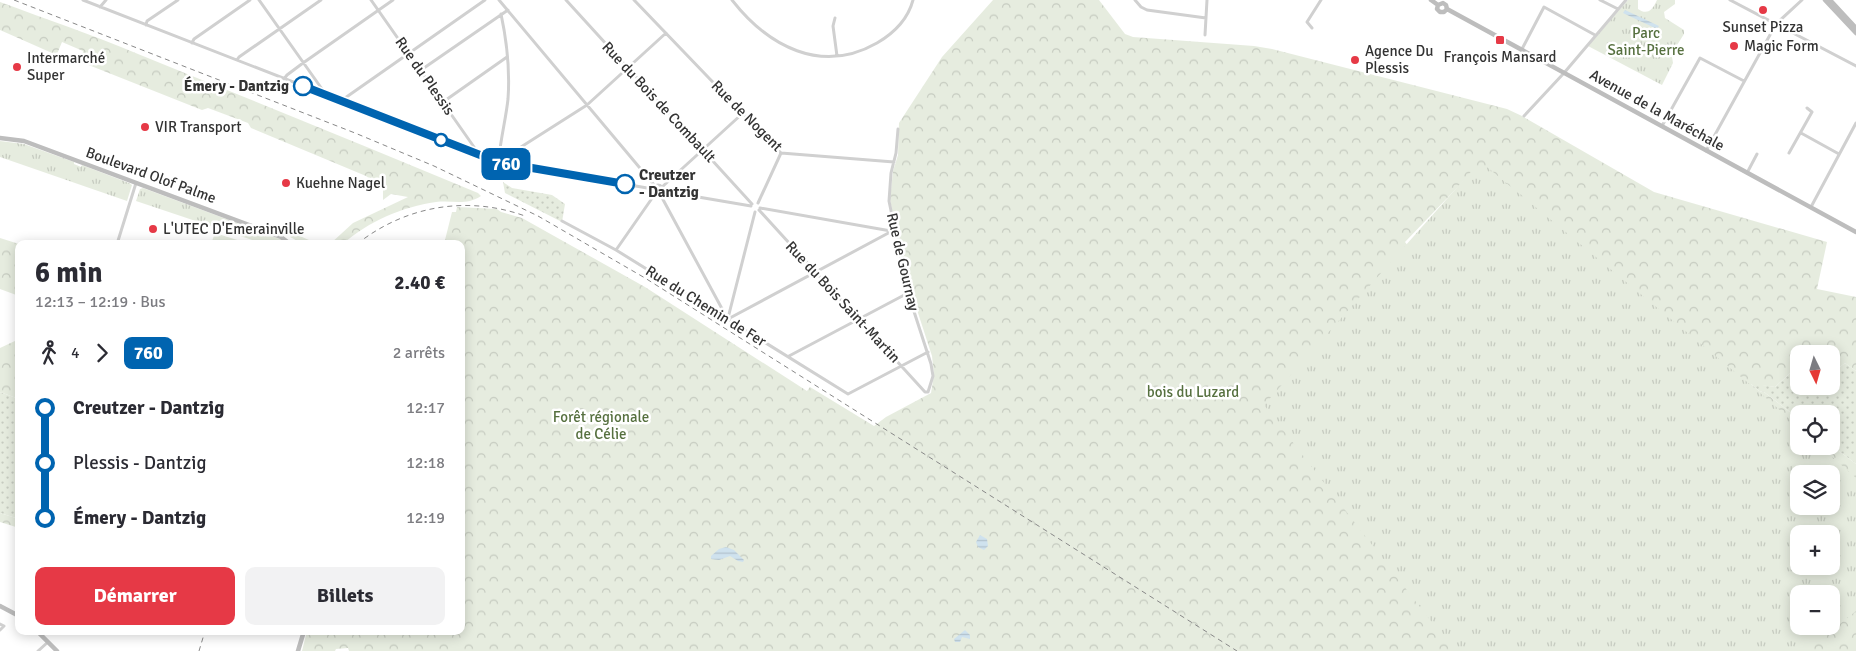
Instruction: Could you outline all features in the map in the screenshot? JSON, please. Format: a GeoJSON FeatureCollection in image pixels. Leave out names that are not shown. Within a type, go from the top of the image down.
{"type":"FeatureCollection","features":[{"type":"Feature","properties":{"kind":"street"},"geometry":{"type":"LineString","coordinates":[[83,0],[493,160],[494,158],[654,188],[658,185],[727,319]]}},
{"type":"Feature","properties":{"kind":"street"},"geometry":{"type":"LineString","coordinates":[[100,6],[106,0]]}},
{"type":"Feature","properties":{"kind":"street"},"geometry":{"type":"LineString","coordinates":[[146,25],[148,21],[178,0]]}},
{"type":"Feature","properties":{"kind":"street"},"geometry":{"type":"LineString","coordinates":[[192,43],[194,39],[250,0]]}},
{"type":"Feature","properties":{"kind":"street"},"geometry":{"type":"LineString","coordinates":[[259,0],[323,94]]}},
{"type":"Feature","properties":{"kind":"street"},"geometry":{"type":"LineString","coordinates":[[237,60],[321,0]]}},
{"type":"Feature","properties":{"kind":"street","name":"Rue du Plessis"},"geometry":{"type":"LineString","coordinates":[[372,0],[474,147],[476,154]]}},
{"type":"Feature","properties":{"kind":"street"},"geometry":{"type":"LineString","coordinates":[[284,79],[303,63],[393,0]]}},
{"type":"Feature","properties":{"kind":"street"},"geometry":{"type":"LineString","coordinates":[[343,102],[345,98],[485,0]]}},
{"type":"Feature","properties":{"kind":"street"},"geometry":{"type":"LineString","coordinates":[[499,0],[654,188],[655,194]]}},
{"type":"Feature","properties":{"kind":"street","name":"Rue du Bois de Combault"},"geometry":{"type":"LineString","coordinates":[[566,0],[752,205],[752,210],[755,212]]}},
{"type":"Feature","properties":{"kind":"street","name":"Rue de Nogent"},"geometry":{"type":"LineString","coordinates":[[634,0],[781,154],[894,162]]}},
{"type":"Feature","properties":{"kind":"street"},"geometry":{"type":"LineString","coordinates":[[732,0],[756,26],[778,42],[806,54],[837,56],[860,51],[887,37],[898,28],[906,17],[913,0]]}},
{"type":"Feature","properties":{"kind":"street"},"geometry":{"type":"LineString","coordinates":[[1205,35],[1207,0]]}},
{"type":"Feature","properties":{"kind":"street"},"geometry":{"type":"LineString","coordinates":[[1312,28],[1307,22],[1321,0]]}},
{"type":"Feature","properties":{"kind":"street"},"geometry":{"type":"LineString","coordinates":[[1431,0],[1438,5],[1440,3],[1446,4]]}},
{"type":"Feature","properties":{"kind":"street"},"geometry":{"type":"LineString","coordinates":[[1600,0],[1618,9]]}},
{"type":"Feature","properties":{"kind":"street"},"geometry":{"type":"LineString","coordinates":[[1524,116],[1564,73],[1626,0]]}},
{"type":"Feature","properties":{"kind":"street"},"geometry":{"type":"LineString","coordinates":[[1730,0],[1856,66]]}},
{"type":"Feature","properties":{"kind":"street"},"geometry":{"type":"LineString","coordinates":[[1706,151],[1776,24],[1802,0]]}},
{"type":"Feature","properties":{"kind":"street"},"geometry":{"type":"LineString","coordinates":[[1825,0],[1856,33]]}},
{"type":"Feature","properties":{"kind":"street"},"geometry":{"type":"LineString","coordinates":[[1830,0],[1856,28]]}},
{"type":"Feature","properties":{"kind":"street"},"geometry":{"type":"LineString","coordinates":[[1137,1],[1141,7],[1148,10],[1206,18]]}},
{"type":"Feature","properties":{"kind":"street","name":"Avenue de la Maréchale"},"geometry":{"type":"LineString","coordinates":[[1438,5],[1437,9],[1440,12],[1444,12],[1446,4],[1564,73],[1856,232]]}},
{"type":"Feature","properties":{"kind":"street"},"geometry":{"type":"LineString","coordinates":[[1522,49],[1544,6],[1595,35]]}},
{"type":"Feature","properties":{"kind":"street"},"geometry":{"type":"LineString","coordinates":[[421,70],[508,10]]}},
{"type":"Feature","properties":{"kind":"street"},"geometry":{"type":"LineString","coordinates":[[493,160],[494,166],[500,167],[508,100],[508,57],[506,35],[501,14]]}},
{"type":"Feature","properties":{"kind":"street"},"geometry":{"type":"LineString","coordinates":[[835,18],[833,26],[837,56]]}},
{"type":"Feature","properties":{"kind":"street"},"geometry":{"type":"LineString","coordinates":[[502,160],[587,105],[666,33]]}},
{"type":"Feature","properties":{"kind":"street"},"geometry":{"type":"LineString","coordinates":[[443,102],[508,57]]}},
{"type":"Feature","properties":{"kind":"street"},"geometry":{"type":"LineString","coordinates":[[1662,126],[1700,58],[1744,81]]}},
{"type":"Feature","properties":{"kind":"street"},"geometry":{"type":"LineString","coordinates":[[1789,153],[1812,112],[1807,108]]}},
{"type":"Feature","properties":{"kind":"street"},"geometry":{"type":"LineString","coordinates":[[616,250],[655,194],[662,191],[702,149],[743,113]]}},
{"type":"Feature","properties":{"kind":"street"},"geometry":{"type":"LineString","coordinates":[[1811,207],[1856,123]]}},
{"type":"Feature","properties":{"kind":"street","name":"Rue de Gournay"},"geometry":{"type":"LineString","coordinates":[[898,129],[889,201],[893,230],[908,292],[928,352],[933,376],[929,391],[927,392]]}},
{"type":"Feature","properties":{"kind":"street"},"geometry":{"type":"LineString","coordinates":[[1801,133],[1839,154]]}},
{"type":"Feature","properties":{"kind":"street","name":"Boulevard Olof Palme"},"geometry":{"type":"LineString","coordinates":[[0,138],[24,141],[285,240]]}},
{"type":"Feature","properties":{"kind":"street"},"geometry":{"type":"LineString","coordinates":[[760,209],[758,203],[781,154]]}},
{"type":"Feature","properties":{"kind":"street"},"geometry":{"type":"LineString","coordinates":[[1747,173],[1757,154]]}},
{"type":"Feature","properties":{"kind":"street"},"geometry":{"type":"LineString","coordinates":[[118,240],[136,184]]}},
{"type":"Feature","properties":{"kind":"street"},"geometry":{"type":"LineString","coordinates":[[662,191],[752,205],[758,203]]}},
{"type":"Feature","properties":{"kind":"street"},"geometry":{"type":"LineString","coordinates":[[727,319],[755,212],[760,209],[893,230]]}},
{"type":"Feature","properties":{"kind":"street","name":"Rue du Bois Saint-Martin"},"geometry":{"type":"LineString","coordinates":[[760,209],[815,272],[927,392]]}},
{"type":"Feature","properties":{"kind":"street","name":"Rue du Chemin de Fer"},"geometry":{"type":"LineString","coordinates":[[562,221],[616,250],[848,394],[902,366]]}},
{"type":"Feature","properties":{"kind":"street"},"geometry":{"type":"LineString","coordinates":[[727,319],[893,230]]}},
{"type":"Feature","properties":{"kind":"street"},"geometry":{"type":"LineString","coordinates":[[788,356],[908,292]]}},
{"type":"Feature","properties":{"kind":"street"},"geometry":{"type":"LineString","coordinates":[[902,366],[928,352]]}},
{"type":"Feature","properties":{"kind":"street"},"geometry":{"type":"LineString","coordinates":[[0,606],[15,614]]}},
{"type":"Feature","properties":{"kind":"street"},"geometry":{"type":"LineString","coordinates":[[0,624],[4,626],[0,630]]}},
{"type":"Feature","properties":{"kind":"street"},"geometry":{"type":"LineString","coordinates":[[41,635],[57,651]]}},
{"type":"Feature","properties":{"kind":"street"},"geometry":{"type":"LineString","coordinates":[[298,651],[303,635]]}},
{"type":"Feature","properties":{"kind":"street"},"geometry":{"type":"LineString","coordinates":[[38,651],[48,642]]}},
{"type":"Feature","properties":{"kind":"green space","name":"bois du Luzard"},"geometry":{"type":"Polygon","coordinates":[[[993,0],[1099,0],[1125,34],[1133,37],[1272,49],[1507,109],[1654,192],[1827,242],[1817,289],[1856,297],[1856,371],[1845,363],[1840,367],[1840,345],[1790,345],[1790,373],[1775,387],[1751,384],[1790,412],[1790,439],[1477,167],[1405,242],[1427,270],[1790,528],[1790,575],[1840,575],[1840,556],[1856,538],[1856,651],[349,651],[348,648],[336,649],[335,651],[302,651],[306,635],[465,635],[465,240],[445,240],[452,212],[456,212],[457,207],[497,209],[522,218],[645,287],[807,391],[810,387],[874,426],[886,417],[931,393],[934,375],[932,356],[907,279],[890,200],[893,171],[898,155],[899,123],[942,57],[993,0]]]}},
{"type":"Feature","properties":{"kind":"green space","name":"Parc Saint-Pierre"},"geometry":{"type":"Polygon","coordinates":[[[1628,0],[1638,0],[1638,9],[1647,12],[1652,9],[1657,0],[1675,0],[1675,4],[1664,12],[1665,18],[1684,30],[1684,34],[1674,50],[1673,63],[1662,85],[1588,46],[1628,0]]]}},
{"type":"Feature","properties":{"kind":"green space"},"geometry":{"type":"Polygon","coordinates":[[[0,2],[121,47],[436,175],[481,196],[465,202],[436,202],[411,207],[386,216],[364,228],[348,240],[334,240],[353,223],[408,197],[391,194],[383,200],[383,189],[366,176],[251,128],[248,123],[208,108],[202,110],[81,62],[83,51],[62,42],[57,54],[0,30],[0,2]]]}},
{"type":"Feature","properties":{"kind":"green space"},"geometry":{"type":"Polygon","coordinates":[[[0,141],[24,144],[74,162],[74,164],[81,167],[82,165],[129,183],[132,185],[127,201],[0,157],[0,141]]]}},
{"type":"Feature","properties":{"kind":"green space"},"geometry":{"type":"Polygon","coordinates":[[[1476,166],[1487,167],[1790,419],[1790,455],[1830,455],[1856,478],[1856,611],[1840,624],[1840,585],[1790,585],[1790,635],[1826,635],[1806,651],[1454,651],[1264,405],[1476,166]]]}},
{"type":"Feature","properties":{"kind":"green space"},"geometry":{"type":"Polygon","coordinates":[[[503,182],[512,188],[552,195],[565,204],[562,222],[505,193],[503,182]]]}},
{"type":"Feature","properties":{"kind":"green space"},"geometry":{"type":"Polygon","coordinates":[[[143,188],[282,240],[252,240],[136,201],[140,189],[143,188]]]}},
{"type":"Feature","properties":{"kind":"green space"},"geometry":{"type":"Polygon","coordinates":[[[215,233],[237,240],[212,240],[215,233]]]}},
{"type":"Feature","properties":{"kind":"green space"},"geometry":{"type":"Polygon","coordinates":[[[293,233],[309,240],[296,240],[290,237],[293,233]]]}},
{"type":"Feature","properties":{"kind":"green space"},"geometry":{"type":"Polygon","coordinates":[[[0,238],[15,243],[15,295],[0,289],[0,238]]]}},
{"type":"Feature","properties":{"kind":"green space"},"geometry":{"type":"Polygon","coordinates":[[[15,341],[15,398],[0,392],[0,348],[15,341]]]}},
{"type":"Feature","properties":{"kind":"green space"},"geometry":{"type":"Polygon","coordinates":[[[1845,363],[1856,371],[1856,464],[1840,452],[1840,405],[1790,405],[1790,412],[1750,383],[1775,387],[1790,373],[1790,395],[1840,395],[1840,367],[1845,363]]]}},
{"type":"Feature","properties":{"kind":"green space"},"geometry":{"type":"Polygon","coordinates":[[[0,392],[15,398],[15,518],[0,513],[0,392]]]}},
{"type":"Feature","properties":{"kind":"green space","name":"bois du Luzard"},"geometry":{"type":"Polygon","coordinates":[[[1840,452],[1856,464],[1856,492],[1840,481],[1840,465],[1820,465],[1808,455],[1840,455],[1840,452]]]}},
{"type":"Feature","properties":{"kind":"green space"},"geometry":{"type":"Polygon","coordinates":[[[0,513],[15,518],[15,527],[0,522],[0,513]]]}},
{"type":"Feature","properties":{"kind":"water"},"geometry":{"type":"Polygon","coordinates":[[[1625,10],[1659,26],[1657,29],[1623,13],[1625,10]]]}},
{"type":"Feature","properties":{"kind":"water"},"geometry":{"type":"Polygon","coordinates":[[[980,535],[987,539],[988,546],[984,550],[978,547],[976,542],[980,535]]]}},
{"type":"Feature","properties":{"kind":"water"},"geometry":{"type":"Polygon","coordinates":[[[726,547],[734,550],[744,560],[743,562],[730,556],[719,560],[711,559],[711,556],[719,549],[726,547]]]}},
{"type":"Feature","properties":{"kind":"water"},"geometry":{"type":"Polygon","coordinates":[[[965,630],[970,635],[970,639],[962,637],[960,642],[955,642],[954,639],[965,630]]]}},
{"type":"Feature","properties":{"kind":"railway"},"geometry":{"type":"LineString","coordinates":[[14,0],[355,133],[434,166],[538,216],[645,278],[1237,651]]}},
{"type":"Feature","properties":{"kind":"railway"},"geometry":{"type":"LineString","coordinates":[[363,240],[395,221],[437,208],[481,206],[525,216]]}},
{"type":"Feature","properties":{"kind":"railway"},"geometry":{"type":"LineString","coordinates":[[199,651],[204,635]]}},
{"type":"Feature","properties":{"kind":"bus line","name":"760"},"geometry":{"type":"LineString","coordinates":[[303,86],[493,160],[499,157],[503,163],[625,184]]}},
{"type":"Feature","properties":{"kind":"place","name":"Sunset Pizza"},"geometry":{"type":"Point","coordinates":[1763,10]}},
{"type":"Feature","properties":{"kind":"place","name":"François Mansard"},"geometry":{"type":"Point","coordinates":[1500,40]}},
{"type":"Feature","properties":{"kind":"place","name":"Magic Form"},"geometry":{"type":"Point","coordinates":[1734,46]}},
{"type":"Feature","properties":{"kind":"place","name":"Agence Du Plessis"},"geometry":{"type":"Point","coordinates":[1355,60]}},
{"type":"Feature","properties":{"kind":"place","name":"Intermarché Super"},"geometry":{"type":"Point","coordinates":[17,67]}},
{"type":"Feature","properties":{"kind":"place","name":"Émery - Dantzig"},"geometry":{"type":"Point","coordinates":[303,86]}},
{"type":"Feature","properties":{"kind":"place","name":"VIR Transport"},"geometry":{"type":"Point","coordinates":[145,127]}},
{"type":"Feature","properties":{"kind":"place","name":"Kuehne Nagel"},"geometry":{"type":"Point","coordinates":[286,183]}},
{"type":"Feature","properties":{"kind":"place","name":"Creutzer - Dantzig"},"geometry":{"type":"Point","coordinates":[625,184]}},
{"type":"Feature","properties":{"kind":"place","name":"L'UTEC D'Emerainville"},"geometry":{"type":"Point","coordinates":[153,229]}},
{"type":"Feature","properties":{"kind":"park label","name":"Forêt régionale de Célie"},"geometry":{"type":"Point","coordinates":[601,426]}}]}
